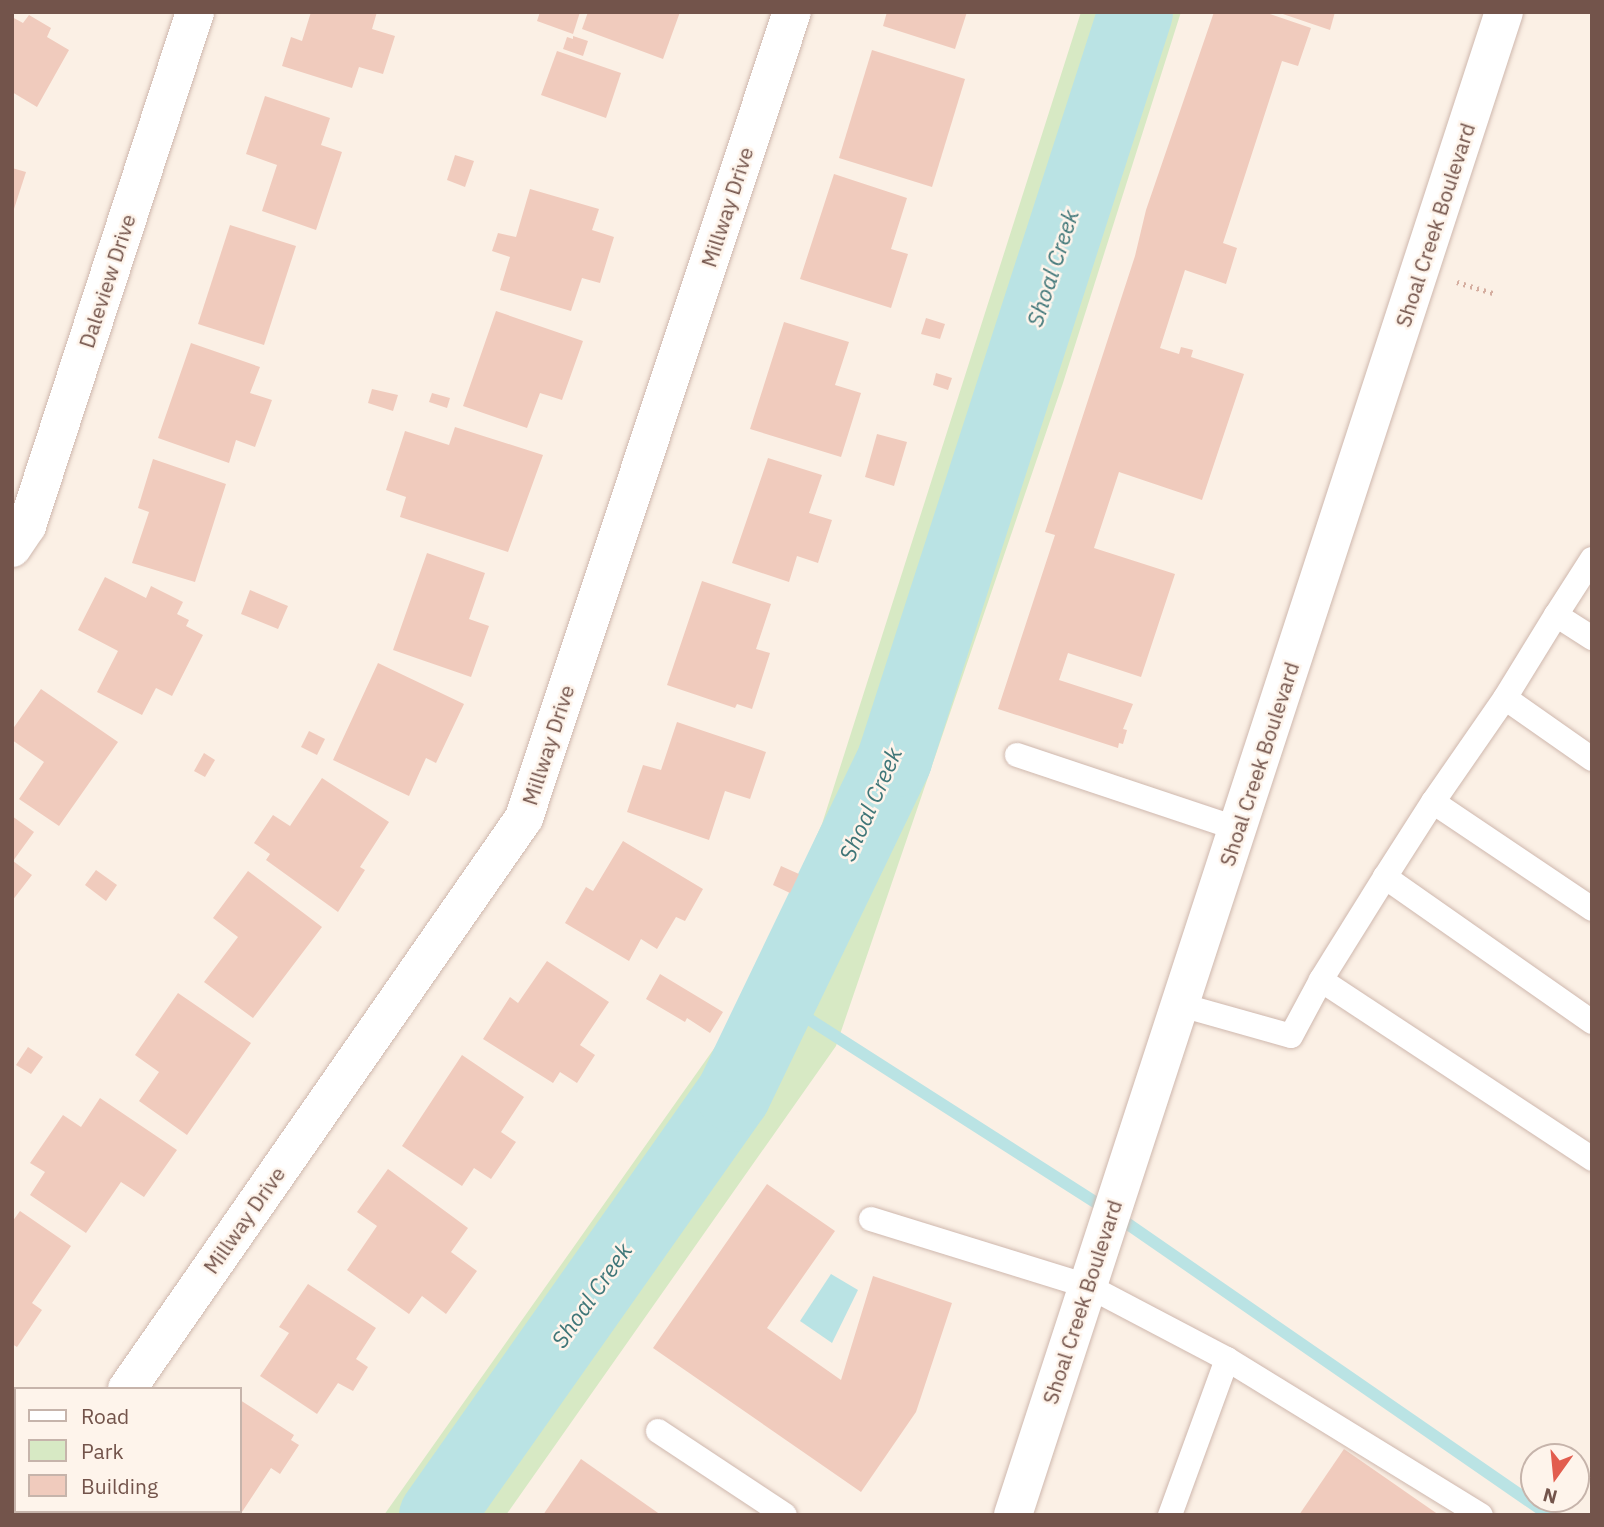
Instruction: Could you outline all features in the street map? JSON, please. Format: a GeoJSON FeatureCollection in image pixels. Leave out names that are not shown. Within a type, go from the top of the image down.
{"type":"FeatureCollection","features":[{"type":"Feature","properties":{"kind":"street","name":"Daleview Drive"},"geometry":{"type":"LineString","coordinates":[[12,548],[27,526],[195,12]]}},
{"type":"Feature","properties":{"kind":"street","name":"Millway Drive"},"geometry":{"type":"LineString","coordinates":[[128,1387],[524,818],[792,12]]}},
{"type":"Feature","properties":{"kind":"street","name":"Shoal Creek Boulevard"},"geometry":{"type":"LineString","coordinates":[[1013,1515],[1504,12]]}},
{"type":"Feature","properties":{"kind":"lane"},"geometry":{"type":"LineString","coordinates":[[1181,1005],[1291,1036],[1321,980],[1385,877],[1505,698],[1592,559]]}},
{"type":"Feature","properties":{"kind":"lane"},"geometry":{"type":"LineString","coordinates":[[1556,615],[1592,638]]}},
{"type":"Feature","properties":{"kind":"lane"},"geometry":{"type":"LineString","coordinates":[[1505,698],[1592,759]]}},
{"type":"Feature","properties":{"kind":"lane"},"geometry":{"type":"LineString","coordinates":[[1017,755],[1238,829]]}},
{"type":"Feature","properties":{"kind":"lane"},"geometry":{"type":"LineString","coordinates":[[1433,802],[1592,909]]}},
{"type":"Feature","properties":{"kind":"lane"},"geometry":{"type":"LineString","coordinates":[[1385,877],[1592,1022]]}},
{"type":"Feature","properties":{"kind":"lane"},"geometry":{"type":"LineString","coordinates":[[1321,980],[1592,1159]]}},
{"type":"Feature","properties":{"kind":"lane"},"geometry":{"type":"LineString","coordinates":[[871,1219],[1088,1286],[1227,1359],[1481,1515]]}},
{"type":"Feature","properties":{"kind":"lane"},"geometry":{"type":"LineString","coordinates":[[1170,1515],[1227,1359]]}},
{"type":"Feature","properties":{"kind":"lane"},"geometry":{"type":"LineString","coordinates":[[658,1431],[785,1515]]}},
{"type":"Feature","properties":{"kind":"green space"},"geometry":{"type":"Polygon","coordinates":[[[1081,12],[1181,12],[1063,383],[836,1046],[506,1515],[384,1515],[730,1026],[822,824],[1081,12]]]}},
{"type":"Feature","properties":{"kind":"water"},"geometry":{"type":"Polygon","coordinates":[[[831,1274],[858,1290],[832,1343],[800,1321],[831,1274]]]}},
{"type":"Feature","properties":{"kind":"building"},"geometry":{"type":"Polygon","coordinates":[[[311,12],[377,12],[372,29],[395,36],[383,74],[359,67],[352,88],[282,66],[291,37],[302,41],[311,12]]]}},
{"type":"Feature","properties":{"kind":"building"},"geometry":{"type":"Polygon","coordinates":[[[540,12],[580,12],[573,34],[537,21],[540,12]]]}},
{"type":"Feature","properties":{"kind":"building"},"geometry":{"type":"Polygon","coordinates":[[[588,12],[680,12],[663,59],[582,29],[588,12]]]}},
{"type":"Feature","properties":{"kind":"building"},"geometry":{"type":"Polygon","coordinates":[[[887,12],[967,12],[955,49],[883,26],[887,12]]]}},
{"type":"Feature","properties":{"kind":"building"},"geometry":{"type":"Polygon","coordinates":[[[1214,12],[1264,12],[1311,28],[1298,66],[1282,61],[1223,243],[1237,248],[1226,284],[1185,270],[1160,348],[1179,354],[1181,347],[1193,350],[1191,357],[1244,374],[1202,500],[1119,472],[1094,548],[1175,574],[1141,677],[1068,653],[1059,680],[1133,704],[1123,729],[1127,730],[1123,744],[1119,743],[1118,748],[998,709],[1055,535],[1045,532],[1135,256],[1146,210],[1214,12]]]}},
{"type":"Feature","properties":{"kind":"building"},"geometry":{"type":"Polygon","coordinates":[[[1277,12],[1335,12],[1330,30],[1277,12]]]}},
{"type":"Feature","properties":{"kind":"building"},"geometry":{"type":"Polygon","coordinates":[[[29,15],[51,28],[47,37],[69,50],[37,107],[12,92],[12,17],[23,23],[29,15]]]}},
{"type":"Feature","properties":{"kind":"building"},"geometry":{"type":"Polygon","coordinates":[[[573,36],[588,41],[583,56],[563,49],[567,37],[573,39],[573,36]]]}},
{"type":"Feature","properties":{"kind":"building"},"geometry":{"type":"Polygon","coordinates":[[[872,50],[965,79],[932,187],[839,158],[872,50]]]}},
{"type":"Feature","properties":{"kind":"building"},"geometry":{"type":"Polygon","coordinates":[[[557,51],[621,73],[606,118],[541,95],[557,51]]]}},
{"type":"Feature","properties":{"kind":"building"},"geometry":{"type":"Polygon","coordinates":[[[265,96],[330,118],[321,145],[342,152],[316,230],[262,211],[277,165],[246,154],[265,96]]]}},
{"type":"Feature","properties":{"kind":"building"},"geometry":{"type":"Polygon","coordinates":[[[455,155],[474,161],[465,187],[447,180],[455,155]]]}},
{"type":"Feature","properties":{"kind":"building"},"geometry":{"type":"Polygon","coordinates":[[[12,168],[26,172],[13,212],[12,212],[12,168]]]}},
{"type":"Feature","properties":{"kind":"building"},"geometry":{"type":"Polygon","coordinates":[[[834,174],[907,198],[891,249],[908,254],[891,308],[800,279],[834,174]]]}},
{"type":"Feature","properties":{"kind":"building"},"geometry":{"type":"Polygon","coordinates":[[[530,189],[599,209],[592,230],[614,237],[600,283],[582,278],[571,311],[500,290],[510,257],[492,251],[498,233],[516,237],[530,189]]]}},
{"type":"Feature","properties":{"kind":"building"},"geometry":{"type":"Polygon","coordinates":[[[230,225],[296,246],[264,345],[198,324],[230,225]]]}},
{"type":"Feature","properties":{"kind":"building"},"geometry":{"type":"Polygon","coordinates":[[[496,311],[583,341],[562,400],[540,393],[527,428],[463,406],[496,311]]]}},
{"type":"Feature","properties":{"kind":"building"},"geometry":{"type":"Polygon","coordinates":[[[926,318],[945,324],[940,339],[921,334],[926,318]]]}},
{"type":"Feature","properties":{"kind":"building"},"geometry":{"type":"Polygon","coordinates":[[[784,322],[849,342],[835,385],[861,393],[841,457],[750,429],[784,322]]]}},
{"type":"Feature","properties":{"kind":"building"},"geometry":{"type":"Polygon","coordinates":[[[191,343],[260,367],[250,393],[272,400],[255,447],[236,440],[229,463],[158,438],[191,343]]]}},
{"type":"Feature","properties":{"kind":"building"},"geometry":{"type":"Polygon","coordinates":[[[936,373],[952,378],[948,390],[933,385],[936,373]]]}},
{"type":"Feature","properties":{"kind":"building"},"geometry":{"type":"Polygon","coordinates":[[[372,389],[398,395],[393,411],[368,403],[372,389]]]}},
{"type":"Feature","properties":{"kind":"building"},"geometry":{"type":"Polygon","coordinates":[[[432,393],[450,398],[447,408],[429,402],[432,393]]]}},
{"type":"Feature","properties":{"kind":"building"},"geometry":{"type":"Polygon","coordinates":[[[455,427],[543,455],[508,552],[400,517],[406,497],[386,490],[405,431],[449,445],[455,427]]]}},
{"type":"Feature","properties":{"kind":"building"},"geometry":{"type":"Polygon","coordinates":[[[877,434],[907,442],[894,486],[865,477],[877,434]]]}},
{"type":"Feature","properties":{"kind":"building"},"geometry":{"type":"Polygon","coordinates":[[[768,458],[822,475],[809,513],[832,520],[818,563],[797,556],[789,582],[732,563],[768,458]]]}},
{"type":"Feature","properties":{"kind":"building"},"geometry":{"type":"Polygon","coordinates":[[[153,459],[226,484],[195,582],[132,563],[149,512],[138,508],[153,459]]]}},
{"type":"Feature","properties":{"kind":"building"},"geometry":{"type":"Polygon","coordinates":[[[427,553],[485,573],[469,619],[489,626],[471,677],[393,650],[427,553]]]}},
{"type":"Feature","properties":{"kind":"building"},"geometry":{"type":"Polygon","coordinates":[[[105,577],[146,598],[151,586],[183,602],[177,614],[189,620],[186,626],[203,635],[172,696],[156,688],[142,715],[97,692],[118,651],[78,630],[105,577]]]}},
{"type":"Feature","properties":{"kind":"building"},"geometry":{"type":"Polygon","coordinates":[[[702,581],[771,604],[756,649],[770,653],[752,709],[737,704],[735,708],[667,685],[702,581]]]}},
{"type":"Feature","properties":{"kind":"building"},"geometry":{"type":"Polygon","coordinates":[[[250,590],[288,606],[278,629],[241,614],[250,590]]]}},
{"type":"Feature","properties":{"kind":"building"},"geometry":{"type":"Polygon","coordinates":[[[378,663],[464,704],[436,763],[426,758],[409,796],[333,760],[378,663]]]}},
{"type":"Feature","properties":{"kind":"building"},"geometry":{"type":"Polygon","coordinates":[[[41,689],[118,742],[59,826],[19,799],[44,762],[12,740],[12,730],[41,689]]]}},
{"type":"Feature","properties":{"kind":"building"},"geometry":{"type":"Polygon","coordinates":[[[677,722],[766,752],[750,799],[725,791],[709,840],[627,812],[643,765],[661,770],[677,722]]]}},
{"type":"Feature","properties":{"kind":"building"},"geometry":{"type":"Polygon","coordinates":[[[309,731],[325,739],[317,755],[301,747],[309,731]]]}},
{"type":"Feature","properties":{"kind":"building"},"geometry":{"type":"Polygon","coordinates":[[[204,753],[215,760],[205,777],[194,771],[204,753]]]}},
{"type":"Feature","properties":{"kind":"building"},"geometry":{"type":"Polygon","coordinates":[[[322,778],[389,822],[360,867],[365,870],[338,912],[266,860],[270,854],[254,843],[273,815],[290,826],[322,778]]]}},
{"type":"Feature","properties":{"kind":"building"},"geometry":{"type":"Polygon","coordinates":[[[12,816],[34,832],[13,861],[32,875],[12,901],[12,816]]]}},
{"type":"Feature","properties":{"kind":"building"},"geometry":{"type":"Polygon","coordinates":[[[623,841],[703,889],[685,921],[676,917],[657,949],[641,939],[629,961],[565,923],[586,887],[593,891],[623,841]]]}},
{"type":"Feature","properties":{"kind":"building"},"geometry":{"type":"Polygon","coordinates":[[[781,866],[799,874],[790,893],[773,885],[781,866]]]}},
{"type":"Feature","properties":{"kind":"building"},"geometry":{"type":"Polygon","coordinates":[[[96,870],[117,885],[106,901],[85,885],[96,870]]]}},
{"type":"Feature","properties":{"kind":"building"},"geometry":{"type":"Polygon","coordinates":[[[248,871],[322,927],[253,1018],[204,982],[238,937],[213,918],[248,871]]]}},
{"type":"Feature","properties":{"kind":"building"},"geometry":{"type":"Polygon","coordinates":[[[547,961],[609,1002],[580,1045],[595,1055],[577,1083],[560,1072],[553,1083],[483,1039],[510,997],[518,1003],[547,961]]]}},
{"type":"Feature","properties":{"kind":"building"},"geometry":{"type":"Polygon","coordinates":[[[660,974],[723,1012],[710,1033],[687,1018],[685,1022],[646,999],[660,974]]]}},
{"type":"Feature","properties":{"kind":"building"},"geometry":{"type":"Polygon","coordinates":[[[178,993],[251,1043],[187,1135],[139,1101],[159,1072],[135,1055],[178,993]]]}},
{"type":"Feature","properties":{"kind":"building"},"geometry":{"type":"Polygon","coordinates":[[[28,1047],[43,1057],[31,1074],[16,1065],[28,1047]]]}},
{"type":"Feature","properties":{"kind":"building"},"geometry":{"type":"Polygon","coordinates":[[[462,1055],[524,1097],[501,1132],[516,1142],[491,1179],[474,1168],[462,1186],[402,1146],[462,1055]]]}},
{"type":"Feature","properties":{"kind":"building"},"geometry":{"type":"Polygon","coordinates":[[[100,1098],[177,1150],[144,1197],[121,1182],[86,1233],[30,1195],[45,1172],[30,1163],[63,1115],[81,1127],[100,1098]]]}},
{"type":"Feature","properties":{"kind":"building"},"geometry":{"type":"Polygon","coordinates":[[[388,1169],[468,1228],[451,1252],[477,1271],[446,1314],[422,1296],[409,1314],[347,1270],[377,1226],[357,1212],[388,1169]]]}},
{"type":"Feature","properties":{"kind":"building"},"geometry":{"type":"Polygon","coordinates":[[[767,1184],[835,1231],[767,1328],[841,1380],[873,1276],[952,1303],[916,1412],[861,1492],[653,1348],[767,1184]]]}},
{"type":"Feature","properties":{"kind":"building"},"geometry":{"type":"Polygon","coordinates":[[[20,1211],[71,1246],[32,1303],[42,1310],[17,1347],[12,1344],[12,1222],[20,1211]]]}},
{"type":"Feature","properties":{"kind":"building"},"geometry":{"type":"Polygon","coordinates":[[[308,1284],[376,1328],[356,1359],[368,1367],[353,1391],[338,1383],[317,1414],[260,1376],[289,1333],[279,1327],[308,1284]]]}},
{"type":"Feature","properties":{"kind":"building"},"geometry":{"type":"Polygon","coordinates":[[[242,1401],[294,1435],[291,1440],[299,1445],[280,1474],[271,1468],[242,1512],[242,1401]]]}},
{"type":"Feature","properties":{"kind":"building"},"geometry":{"type":"Polygon","coordinates":[[[1344,1449],[1439,1515],[1299,1515],[1344,1449]]]}},
{"type":"Feature","properties":{"kind":"building"},"geometry":{"type":"Polygon","coordinates":[[[581,1459],[661,1515],[543,1515],[581,1459]]]}},
{"type":"Feature","properties":{"kind":"building"},"geometry":{"type":"Polygon","coordinates":[[[223,1513],[241,1513],[240,1515],[223,1513]]]}},
{"type":"Feature","properties":{"kind":"waterway","name":"Shoal Creek"},"geometry":{"type":"LineString","coordinates":[[436,1515],[733,1094],[894,759],[1135,12]]}},
{"type":"Feature","properties":{"kind":"waterway"},"geometry":{"type":"LineString","coordinates":[[779,1000],[1112,1213],[1549,1515]]}}]}
